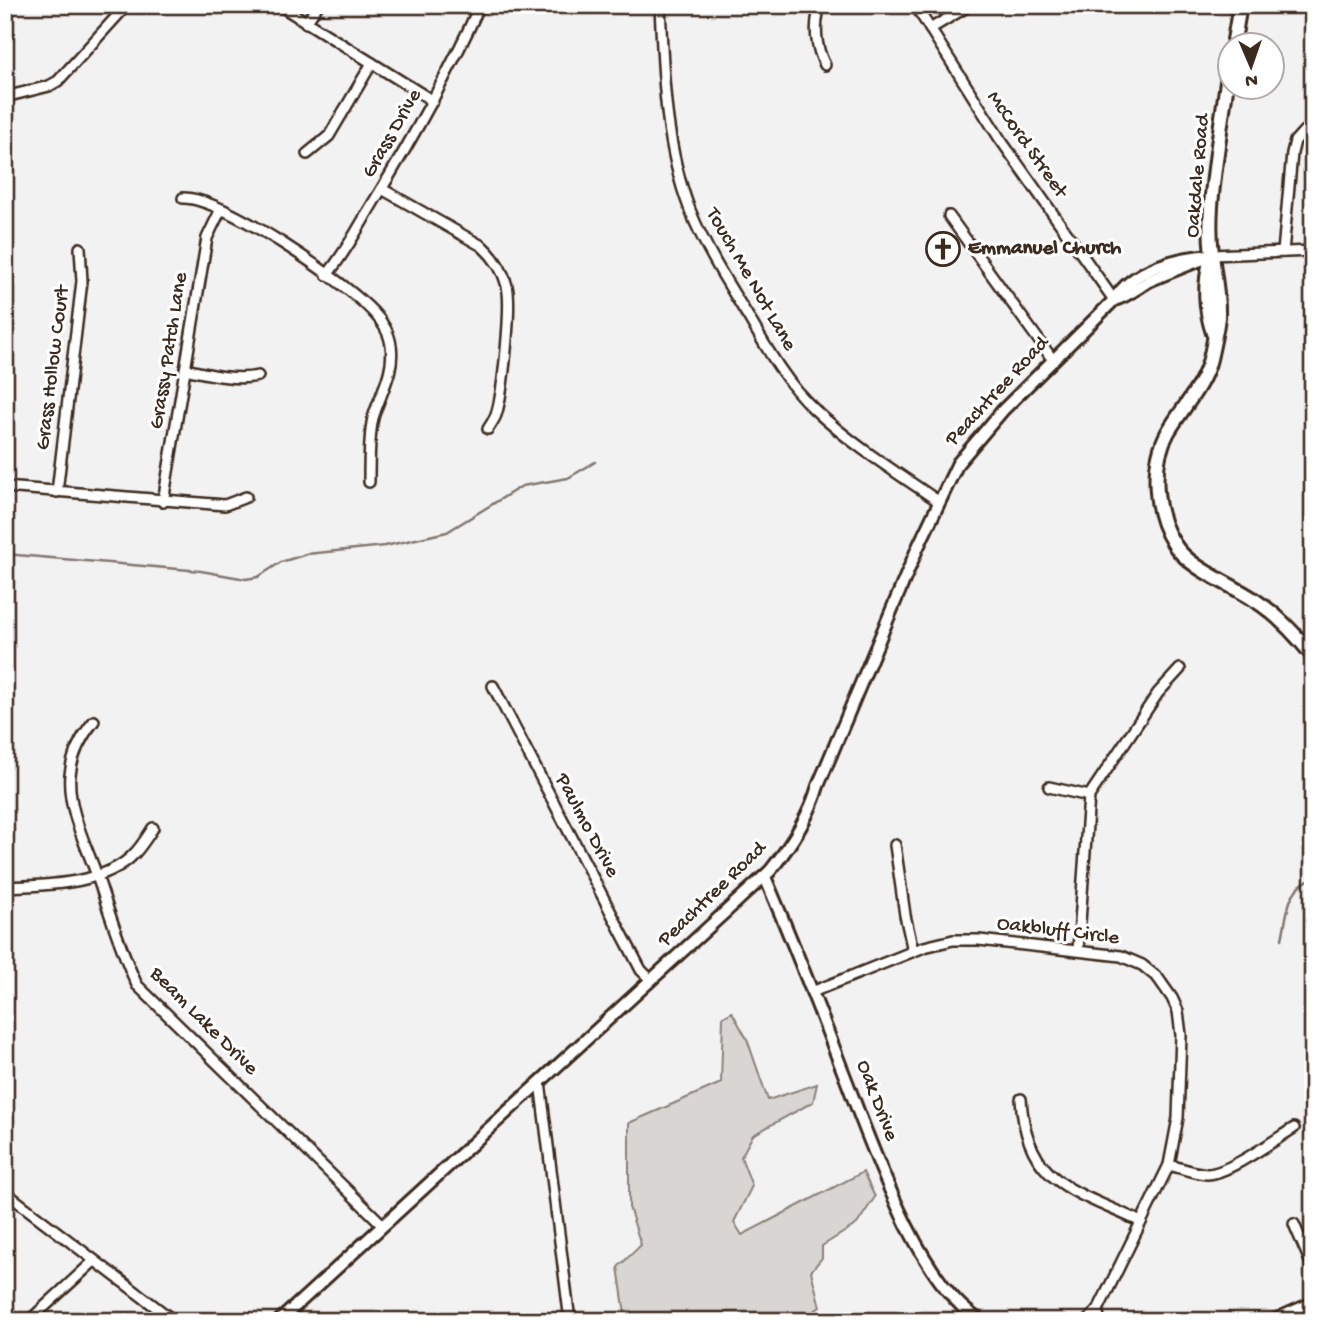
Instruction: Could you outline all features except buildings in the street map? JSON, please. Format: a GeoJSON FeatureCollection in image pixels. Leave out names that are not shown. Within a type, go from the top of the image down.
{"type":"FeatureCollection","features":[{"type":"Feature","properties":{"kind":"main road"},"geometry":{"type":"LineString","coordinates":[[1235,32],[1240,5]]}},
{"type":"Feature","properties":{"kind":"main road","name":"Oakdale Road"},"geometry":{"type":"LineString","coordinates":[[1225,102],[1212,206],[1212,255],[1206,279],[1209,320],[1213,334],[1210,359],[1197,391],[1167,433],[1160,451],[1156,477],[1162,518],[1174,545],[1186,558],[1259,602],[1297,636],[1313,656]]}},
{"type":"Feature","properties":{"kind":"street"},"geometry":{"type":"LineString","coordinates":[[5,97],[49,86],[58,81],[127,5]]}},
{"type":"Feature","properties":{"kind":"street"},"geometry":{"type":"LineString","coordinates":[[279,5],[433,101]]}},
{"type":"Feature","properties":{"kind":"street"},"geometry":{"type":"LineString","coordinates":[[306,23],[318,5]]}},
{"type":"Feature","properties":{"kind":"street","name":"Grass Drive"},"geometry":{"type":"LineString","coordinates":[[327,275],[349,246],[433,101],[480,5]]}},
{"type":"Feature","properties":{"kind":"street","name":"Touch Me Not Lane"},"geometry":{"type":"LineString","coordinates":[[660,5],[667,98],[675,158],[683,190],[698,229],[735,296],[786,375],[813,408],[879,460],[938,501]]}},
{"type":"Feature","properties":{"kind":"street"},"geometry":{"type":"LineString","coordinates":[[820,5],[817,47],[825,65]]}},
{"type":"Feature","properties":{"kind":"street","name":"McCord Street"},"geometry":{"type":"LineString","coordinates":[[915,5],[1000,139],[1114,300]]}},
{"type":"Feature","properties":{"kind":"street"},"geometry":{"type":"LineString","coordinates":[[930,29],[970,5]]}},
{"type":"Feature","properties":{"kind":"street"},"geometry":{"type":"LineString","coordinates":[[307,154],[329,136],[372,63]]}},
{"type":"Feature","properties":{"kind":"street"},"geometry":{"type":"LineString","coordinates":[[1283,252],[1292,153],[1295,141],[1304,131]]}},
{"type":"Feature","properties":{"kind":"street"},"geometry":{"type":"LineString","coordinates":[[382,189],[482,246],[501,268],[509,298],[509,313],[499,405],[494,421],[488,429]]}},
{"type":"Feature","properties":{"kind":"street"},"geometry":{"type":"LineString","coordinates":[[183,198],[192,198],[221,209],[277,239],[376,314],[391,344],[390,369],[373,420],[369,482]]}},
{"type":"Feature","properties":{"kind":"street","name":"Grassy Patch Lane"},"geometry":{"type":"LineString","coordinates":[[163,502],[207,238],[221,209]]}},
{"type":"Feature","properties":{"kind":"street"},"geometry":{"type":"LineString","coordinates":[[949,216],[1053,360]]}},
{"type":"Feature","properties":{"kind":"street","name":"Grass Hollow Court"},"geometry":{"type":"LineString","coordinates":[[57,492],[82,281],[80,248]]}},
{"type":"Feature","properties":{"kind":"street","name":"Peachtree Road"},"geometry":{"type":"LineString","coordinates":[[279,1321],[765,877],[794,840],[814,801],[938,501],[958,463],[976,440],[1114,300],[1120,290],[1162,265],[1189,257],[1313,251]]}},
{"type":"Feature","properties":{"kind":"street"},"geometry":{"type":"LineString","coordinates":[[185,369],[232,378],[258,376]]}},
{"type":"Feature","properties":{"kind":"street"},"geometry":{"type":"LineString","coordinates":[[5,487],[225,505],[246,497]]}},
{"type":"Feature","properties":{"kind":"street"},"geometry":{"type":"LineString","coordinates":[[1078,950],[1089,796],[1158,693],[1180,669]]}},
{"type":"Feature","properties":{"kind":"street","name":"Paulmo Drive"},"geometry":{"type":"LineString","coordinates":[[493,687],[641,970],[651,979]]}},
{"type":"Feature","properties":{"kind":"street","name":"Beam Lake Drive"},"geometry":{"type":"LineString","coordinates":[[93,721],[81,736],[70,777],[71,797],[124,958],[137,985],[383,1225]]}},
{"type":"Feature","properties":{"kind":"street"},"geometry":{"type":"LineString","coordinates":[[1049,787],[1089,796]]}},
{"type":"Feature","properties":{"kind":"street"},"geometry":{"type":"LineString","coordinates":[[5,887],[59,884],[97,876],[128,860],[153,828]]}},
{"type":"Feature","properties":{"kind":"street"},"geometry":{"type":"LineString","coordinates":[[895,845],[913,951]]}},
{"type":"Feature","properties":{"kind":"street","name":"Oak Drive"},"geometry":{"type":"LineString","coordinates":[[765,877],[887,1183],[910,1231],[952,1296],[966,1311],[981,1321]]}},
{"type":"Feature","properties":{"kind":"street","name":"Oakbluff Circle"},"geometry":{"type":"LineString","coordinates":[[812,992],[913,951],[939,942],[965,939],[1121,956],[1142,965],[1165,986],[1180,1021],[1181,1035],[1178,1118],[1169,1165],[1098,1310],[1087,1321]]}},
{"type":"Feature","properties":{"kind":"street"},"geometry":{"type":"LineString","coordinates":[[540,1082],[570,1321]]}},
{"type":"Feature","properties":{"kind":"street"},"geometry":{"type":"LineString","coordinates":[[1021,1099],[1029,1143],[1044,1169],[1067,1187],[1141,1222]]}},
{"type":"Feature","properties":{"kind":"street"},"geometry":{"type":"LineString","coordinates":[[1169,1165],[1198,1173],[1215,1173],[1230,1167],[1294,1128]]}},
{"type":"Feature","properties":{"kind":"street"},"geometry":{"type":"LineString","coordinates":[[5,1192],[174,1321]]}},
{"type":"Feature","properties":{"kind":"street"},"geometry":{"type":"LineString","coordinates":[[1294,1224],[1313,1268]]}},
{"type":"Feature","properties":{"kind":"street"},"geometry":{"type":"LineString","coordinates":[[29,1321],[94,1261]]}},
{"type":"Feature","properties":{"kind":"street"},"geometry":{"type":"LineString","coordinates":[[1270,1321],[1313,1302]]}},
{"type":"Feature","properties":{"kind":"street"},"geometry":{"type":"LineString","coordinates":[[1098,1310],[1099,1321]]}},
{"type":"Feature","properties":{"kind":"shaded area"},"geometry":{"type":"Polygon","coordinates":[[[732,1012],[747,1039],[768,1100],[817,1084],[813,1102],[753,1135],[741,1157],[752,1186],[734,1222],[742,1235],[863,1172],[875,1197],[857,1224],[822,1246],[822,1258],[811,1271],[820,1307],[798,1321],[626,1321],[618,1267],[641,1245],[629,1207],[629,1123],[721,1083],[723,1017],[732,1012]]]}},
{"type":"Feature","properties":{"kind":"waterway"},"geometry":{"type":"LineString","coordinates":[[5,554],[201,571],[246,579],[258,577],[281,562],[307,554],[385,546],[447,532],[522,486],[568,478],[595,462]]}},
{"type":"Feature","properties":{"kind":"waterway"},"geometry":{"type":"LineString","coordinates":[[1282,939],[1293,895],[1304,882],[1313,878]]}},
{"type":"Feature","properties":{"kind":"place","name":"Emmanuel Church"},"geometry":{"type":"Point","coordinates":[943,249]}}]}
